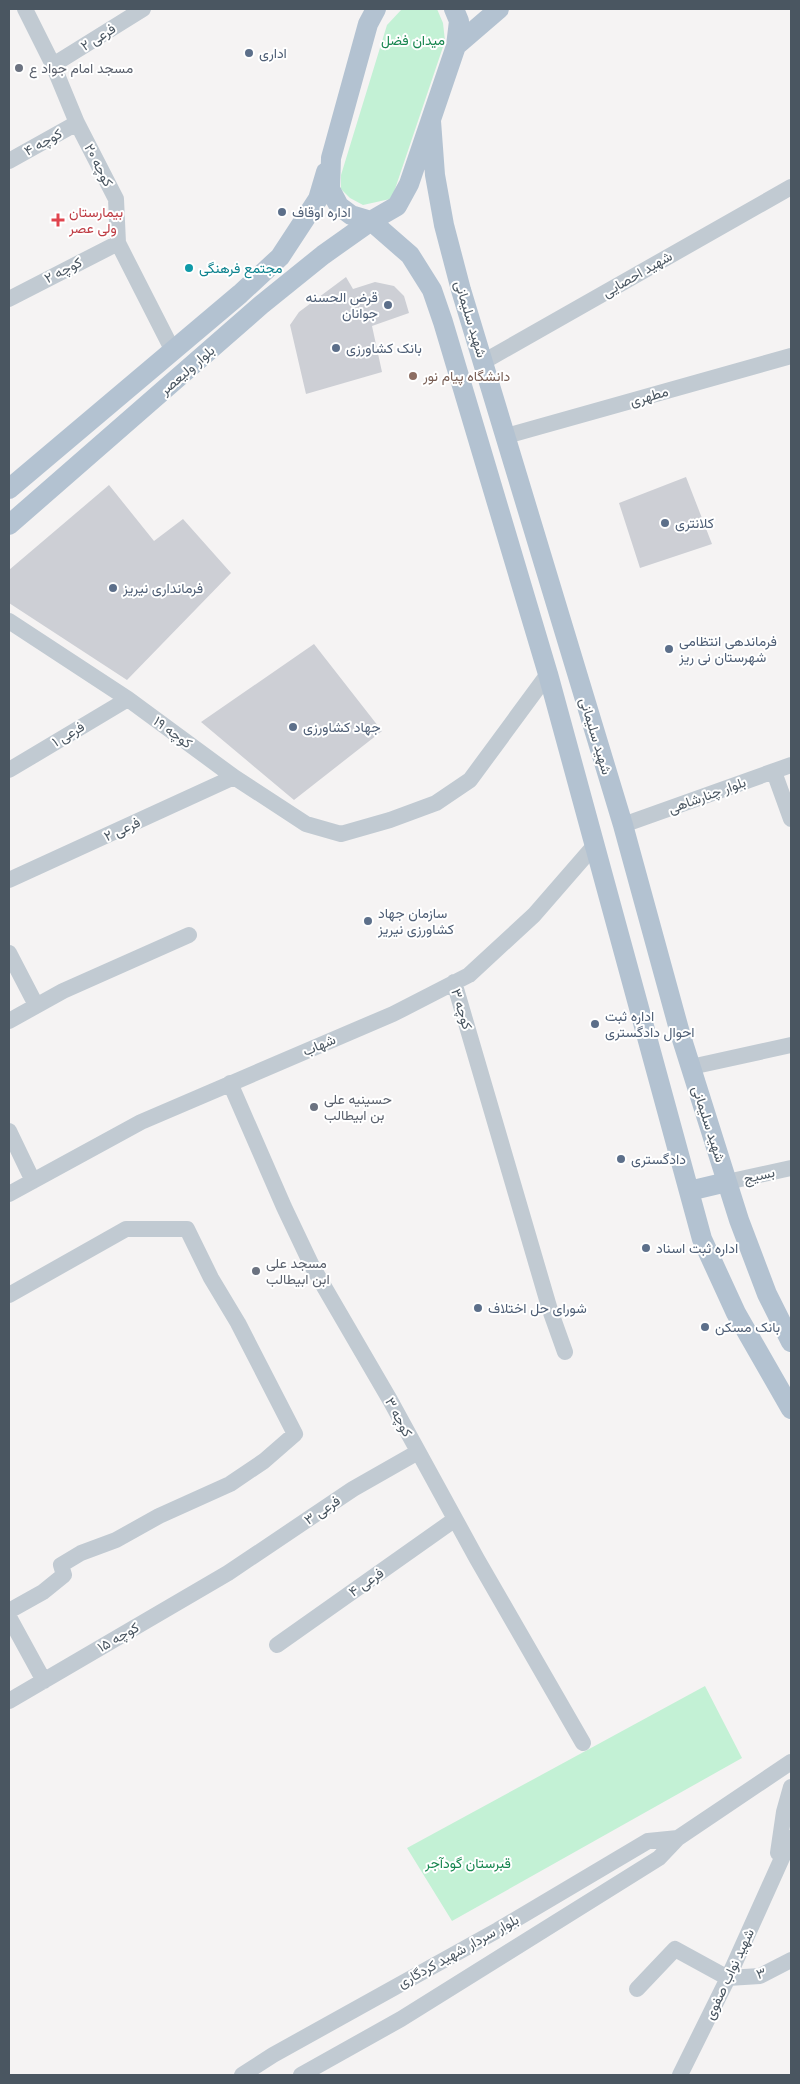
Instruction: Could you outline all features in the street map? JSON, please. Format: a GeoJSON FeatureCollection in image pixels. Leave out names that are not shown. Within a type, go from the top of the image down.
{"type":"FeatureCollection","features":[{"type":"Feature","properties":{"kind":"main road"},"geometry":{"type":"LineString","coordinates":[[370,14],[331,158],[330,188],[339,206],[351,216],[371,222],[389,212],[410,184],[456,46],[459,21],[454,9]]}},
{"type":"Feature","properties":{"kind":"main road"},"geometry":{"type":"LineString","coordinates":[[456,46],[499,9]]}},
{"type":"Feature","properties":{"kind":"main road","name":"شهید سلیمانی"},"geometry":{"type":"LineString","coordinates":[[431,121],[435,175],[444,225],[483,362],[576,666],[691,1067],[727,1182],[768,1294],[791,1342]]}},
{"type":"Feature","properties":{"kind":"main road","name":"بلوار ولیعصر"},"geometry":{"type":"LineString","coordinates":[[9,489],[240,294],[280,257],[318,200],[331,158]]}},
{"type":"Feature","properties":{"kind":"main road","name":"بلوار ولیعصر"},"geometry":{"type":"LineString","coordinates":[[9,525],[261,305],[323,255],[371,222]]}},
{"type":"Feature","properties":{"kind":"main road","name":"شهید سلیمانی"},"geometry":{"type":"LineString","coordinates":[[371,222],[410,255],[432,290],[548,674],[702,1239],[736,1313],[791,1409]]}},
{"type":"Feature","properties":{"kind":"main road"},"geometry":{"type":"LineString","coordinates":[[548,674],[576,666]]}},
{"type":"Feature","properties":{"kind":"main road"},"geometry":{"type":"LineString","coordinates":[[689,1191],[727,1182]]}},
{"type":"Feature","properties":{"kind":"street","name":"کوچه ۲۰"},"geometry":{"type":"LineString","coordinates":[[25,9],[53,65],[77,123],[116,199],[118,243],[173,351]]}},
{"type":"Feature","properties":{"kind":"street","name":"فرعی ۲"},"geometry":{"type":"LineString","coordinates":[[53,65],[143,9]]}},
{"type":"Feature","properties":{"kind":"street","name":"کوچه ۴"},"geometry":{"type":"LineString","coordinates":[[9,161],[77,123]]}},
{"type":"Feature","properties":{"kind":"street","name":"شهید احصایی"},"geometry":{"type":"LineString","coordinates":[[483,362],[791,187]]}},
{"type":"Feature","properties":{"kind":"street","name":"کوچه ۲"},"geometry":{"type":"LineString","coordinates":[[9,299],[118,243]]}},
{"type":"Feature","properties":{"kind":"street","name":"مطهری"},"geometry":{"type":"LineString","coordinates":[[506,436],[791,356]]}},
{"type":"Feature","properties":{"kind":"street","name":"کوچه ۱۹"},"geometry":{"type":"LineString","coordinates":[[9,621],[128,699],[234,777],[306,824],[341,834],[390,820],[436,803],[470,780],[548,674]]}},
{"type":"Feature","properties":{"kind":"street","name":"فرعی ۱"},"geometry":{"type":"LineString","coordinates":[[9,770],[128,699]]}},
{"type":"Feature","properties":{"kind":"street","name":"بلوار چنارشاهی"},"geometry":{"type":"LineString","coordinates":[[623,825],[791,766]]}},
{"type":"Feature","properties":{"kind":"street"},"geometry":{"type":"LineString","coordinates":[[774,772],[791,819]]}},
{"type":"Feature","properties":{"kind":"street","name":"فرعی ۲"},"geometry":{"type":"LineString","coordinates":[[9,880],[234,777]]}},
{"type":"Feature","properties":{"kind":"street","name":"شهاب"},"geometry":{"type":"LineString","coordinates":[[9,1194],[141,1122],[393,1014],[469,974],[534,916],[594,846]]}},
{"type":"Feature","properties":{"kind":"street"},"geometry":{"type":"LineString","coordinates":[[9,1021],[63,991],[188,935]]}},
{"type":"Feature","properties":{"kind":"street"},"geometry":{"type":"LineString","coordinates":[[9,953],[36,1005]]}},
{"type":"Feature","properties":{"kind":"street","name":"کوچه ۳"},"geometry":{"type":"LineString","coordinates":[[454,982],[550,1310],[565,1352]]}},
{"type":"Feature","properties":{"kind":"street"},"geometry":{"type":"LineString","coordinates":[[691,1067],[791,1045]]}},
{"type":"Feature","properties":{"kind":"street","name":"کوچه ۳"},"geometry":{"type":"LineString","coordinates":[[230,1083],[312,1266],[390,1400],[454,1520],[584,1743]]}},
{"type":"Feature","properties":{"kind":"street"},"geometry":{"type":"LineString","coordinates":[[9,1131],[33,1182]]}},
{"type":"Feature","properties":{"kind":"street","name":"بسیج"},"geometry":{"type":"LineString","coordinates":[[727,1182],[791,1168]]}},
{"type":"Feature","properties":{"kind":"street"},"geometry":{"type":"LineString","coordinates":[[9,1295],[126,1229],[187,1229],[211,1278],[238,1323],[295,1434],[264,1461],[230,1484],[159,1516],[116,1540],[81,1553],[61,1565],[64,1575],[43,1592],[9,1611]]}},
{"type":"Feature","properties":{"kind":"street","name":"فرعی ۳"},"geometry":{"type":"LineString","coordinates":[[228,1573],[353,1489],[418,1452]]}},
{"type":"Feature","properties":{"kind":"street","name":"فرعی ۴"},"geometry":{"type":"LineString","coordinates":[[277,1645],[454,1520]]}},
{"type":"Feature","properties":{"kind":"street","name":"کوچه ۱۵"},"geometry":{"type":"LineString","coordinates":[[9,1701],[228,1573]]}},
{"type":"Feature","properties":{"kind":"street"},"geometry":{"type":"LineString","coordinates":[[9,1617],[44,1681]]}},
{"type":"Feature","properties":{"kind":"street","name":"بلوار سردار شهید کردگاری"},"geometry":{"type":"LineString","coordinates":[[301,2075],[401,2018],[659,1858],[678,1838],[791,1762]]}},
{"type":"Feature","properties":{"kind":"street","name":"شهید نواب صفوی"},"geometry":{"type":"LineString","coordinates":[[776,1872],[784,1812],[791,1787]]}},
{"type":"Feature","properties":{"kind":"street","name":"بلوار سردار شهید کردگاری"},"geometry":{"type":"LineString","coordinates":[[242,2075],[273,2054],[498,1930],[648,1841],[678,1838]]}},
{"type":"Feature","properties":{"kind":"street","name":"شهید نواب صفوی"},"geometry":{"type":"LineString","coordinates":[[680,2075],[728,1978],[791,1838]]}},
{"type":"Feature","properties":{"kind":"street"},"geometry":{"type":"LineString","coordinates":[[637,1989],[676,1950],[728,1978]]}},
{"type":"Feature","properties":{"kind":"street","name":"۳"},"geometry":{"type":"LineString","coordinates":[[728,1978],[760,1976],[791,1960]]}},
{"type":"Feature","properties":{"kind":"green space","name":"میدان فضل"},"geometry":{"type":"Polygon","coordinates":[[[402,9],[437,9],[443,23],[445,41],[394,192],[390,199],[363,205],[350,198],[341,189],[341,175],[387,25],[402,9]]]}},
{"type":"Feature","properties":{"kind":"green space","name":"قبرستان گودآجر"},"geometry":{"type":"Polygon","coordinates":[[[705,1686],[742,1758],[452,1921],[407,1848],[705,1686]]]}},
{"type":"Feature","properties":{"kind":"building","name":"بانک کشاورزی"},"geometry":{"type":"Polygon","coordinates":[[[346,277],[353,289],[375,282],[394,286],[404,296],[409,313],[372,326],[382,372],[306,394],[290,325],[299,312],[346,277]]]}},
{"type":"Feature","properties":{"kind":"building","name":"کلانتری"},"geometry":{"type":"Polygon","coordinates":[[[686,477],[712,544],[640,568],[619,503],[686,477]]]}},
{"type":"Feature","properties":{"kind":"building","name":"فرمانداری نیریز"},"geometry":{"type":"Polygon","coordinates":[[[109,485],[154,541],[183,519],[231,573],[127,680],[9,603],[9,570],[109,485]]]}},
{"type":"Feature","properties":{"kind":"building","name":"جهاد کشاورزی"},"geometry":{"type":"Polygon","coordinates":[[[314,644],[382,731],[294,800],[201,722],[314,644]]]}},
{"type":"Feature","properties":{"kind":"place","name":"اداری"},"geometry":{"type":"Point","coordinates":[249,53]}},
{"type":"Feature","properties":{"kind":"place","name":"مسجد امام جواد ع"},"geometry":{"type":"Point","coordinates":[19,68]}},
{"type":"Feature","properties":{"kind":"place","name":"اداره اوقاف"},"geometry":{"type":"Point","coordinates":[282,212]}},
{"type":"Feature","properties":{"kind":"place","name":"بیمارستان ولی عصر"},"geometry":{"type":"Point","coordinates":[58,220]}},
{"type":"Feature","properties":{"kind":"place","name":"مجتمع فرهنگی"},"geometry":{"type":"Point","coordinates":[189,268]}},
{"type":"Feature","properties":{"kind":"place","name":"قرض الحسنه جوانان"},"geometry":{"type":"Point","coordinates":[388,305]}},
{"type":"Feature","properties":{"kind":"place","name":"بانک کشاورزی"},"geometry":{"type":"Point","coordinates":[336,348]}},
{"type":"Feature","properties":{"kind":"place","name":"دانشگاه پیام نور"},"geometry":{"type":"Point","coordinates":[413,376]}},
{"type":"Feature","properties":{"kind":"place","name":"کلانتری"},"geometry":{"type":"Point","coordinates":[665,523]}},
{"type":"Feature","properties":{"kind":"place","name":"فرمانداری نیریز"},"geometry":{"type":"Point","coordinates":[113,588]}},
{"type":"Feature","properties":{"kind":"place","name":"فرماندهی انتظامی شهرستان نی ریز"},"geometry":{"type":"Point","coordinates":[669,649]}},
{"type":"Feature","properties":{"kind":"place","name":"جهاد کشاورزی"},"geometry":{"type":"Point","coordinates":[293,727]}},
{"type":"Feature","properties":{"kind":"place","name":"سازمان جهاد کشاورزی نیریز"},"geometry":{"type":"Point","coordinates":[368,921]}},
{"type":"Feature","properties":{"kind":"place","name":"اداره ثبت احوال دادگستری"},"geometry":{"type":"Point","coordinates":[595,1024]}},
{"type":"Feature","properties":{"kind":"place","name":"حسینیه علی بن ابیطالب"},"geometry":{"type":"Point","coordinates":[314,1107]}},
{"type":"Feature","properties":{"kind":"place","name":"دادگستری"},"geometry":{"type":"Point","coordinates":[621,1159]}},
{"type":"Feature","properties":{"kind":"place","name":"اداره ثبت اسناد"},"geometry":{"type":"Point","coordinates":[646,1248]}},
{"type":"Feature","properties":{"kind":"place","name":"مسجد علی ابن ابیطالب"},"geometry":{"type":"Point","coordinates":[256,1271]}},
{"type":"Feature","properties":{"kind":"place","name":"شورای حل اختلاف"},"geometry":{"type":"Point","coordinates":[478,1308]}},
{"type":"Feature","properties":{"kind":"place","name":"بانک مسکن"},"geometry":{"type":"Point","coordinates":[705,1327]}}]}
